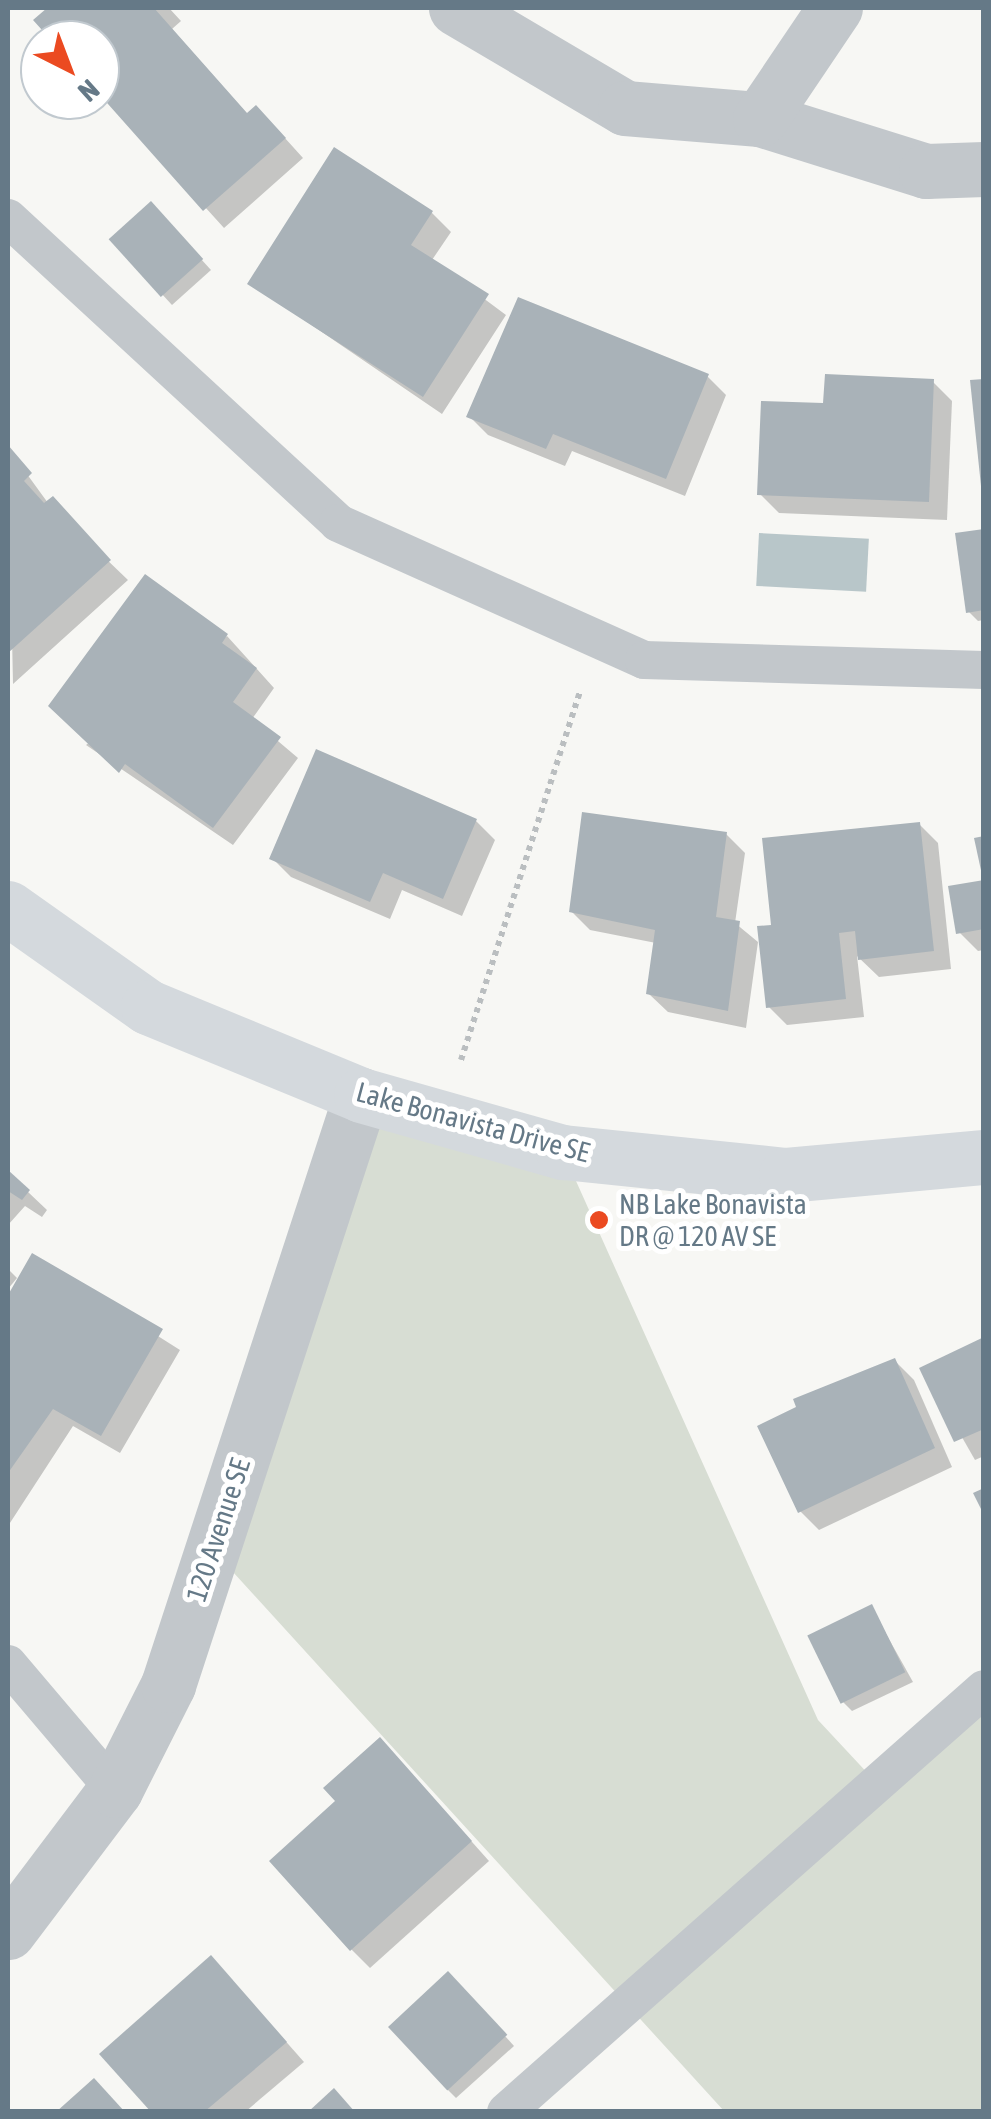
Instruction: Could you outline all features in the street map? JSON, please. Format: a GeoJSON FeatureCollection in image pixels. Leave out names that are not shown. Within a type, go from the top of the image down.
{"type":"FeatureCollection","features":[{"type":"Feature","properties":{"kind":"street"},"geometry":{"type":"LineString","coordinates":[[456,8],[625,108],[760,119],[926,171],[984,169]]}},
{"type":"Feature","properties":{"kind":"street"},"geometry":{"type":"LineString","coordinates":[[760,119],[835,8]]}},
{"type":"Feature","properties":{"kind":"street","name":"Lake Bonavista Drive SE"},"geometry":{"type":"LineString","coordinates":[[8,908],[148,1007],[361,1095],[563,1152],[786,1175],[984,1157]]}},
{"type":"Feature","properties":{"kind":"street","name":"120 Avenue SE"},"geometry":{"type":"LineString","coordinates":[[8,1932],[116,1790],[168,1686],[361,1095]]}},
{"type":"Feature","properties":{"kind":"lane"},"geometry":{"type":"LineString","coordinates":[[8,218],[338,523],[644,660],[984,670]]}},
{"type":"Feature","properties":{"kind":"lane"},"geometry":{"type":"LineString","coordinates":[[8,1664],[116,1790]]}},
{"type":"Feature","properties":{"kind":"lane"},"geometry":{"type":"LineString","coordinates":[[506,2112],[984,1689]]}},
{"type":"Feature","properties":{"kind":"path"},"geometry":{"type":"LineString","coordinates":[[440,1118],[504,943],[596,638]]}},
{"type":"Feature","properties":{"kind":"shaded area"},"geometry":{"type":"Polygon","coordinates":[[[759,533],[869,539],[866,592],[756,586],[759,533]]]}},
{"type":"Feature","properties":{"kind":"shaded area"},"geometry":{"type":"Polygon","coordinates":[[[361,1095],[563,1152],[818,1720],[873,1779],[983,1689],[983,2111],[724,2111],[212,1549],[361,1095]]]}},
{"type":"Feature","properties":{"kind":"building"},"geometry":{"type":"Polygon","coordinates":[[[47,8],[154,8],[247,113],[256,105],[286,138],[203,211],[120,118],[120,20],[33,20],[47,8]]]}},
{"type":"Feature","properties":{"kind":"building"},"geometry":{"type":"Polygon","coordinates":[[[334,147],[433,211],[411,245],[489,294],[423,397],[247,284],[334,147]]]}},
{"type":"Feature","properties":{"kind":"building"},"geometry":{"type":"Polygon","coordinates":[[[151,201],[203,259],[161,297],[109,239],[151,201]]]}},
{"type":"Feature","properties":{"kind":"building"},"geometry":{"type":"Polygon","coordinates":[[[518,297],[709,374],[666,479],[553,434],[546,449],[466,417],[518,297]]]}},
{"type":"Feature","properties":{"kind":"building"},"geometry":{"type":"Polygon","coordinates":[[[825,374],[934,379],[929,502],[757,495],[761,401],[823,403],[825,374]]]}},
{"type":"Feature","properties":{"kind":"building"},"geometry":{"type":"Polygon","coordinates":[[[984,379],[984,485],[981,486],[970,380],[984,379]]]}},
{"type":"Feature","properties":{"kind":"building"},"geometry":{"type":"Polygon","coordinates":[[[8,445],[32,473],[24,481],[44,503],[53,496],[111,560],[8,653],[8,445]]]}},
{"type":"Feature","properties":{"kind":"building"},"geometry":{"type":"Polygon","coordinates":[[[984,529],[984,610],[966,613],[955,533],[984,529]]]}},
{"type":"Feature","properties":{"kind":"building"},"geometry":{"type":"Polygon","coordinates":[[[145,574],[228,634],[222,643],[257,668],[233,702],[281,737],[213,828],[125,764],[119,773],[48,706],[145,574]]]}},
{"type":"Feature","properties":{"kind":"building"},"geometry":{"type":"Polygon","coordinates":[[[316,749],[477,819],[443,899],[383,873],[370,902],[269,859],[316,749]]]}},
{"type":"Feature","properties":{"kind":"building"},"geometry":{"type":"Polygon","coordinates":[[[582,812],[727,832],[716,917],[740,921],[728,1011],[646,994],[655,930],[569,912],[582,812]]]}},
{"type":"Feature","properties":{"kind":"building"},"geometry":{"type":"Polygon","coordinates":[[[920,822],[934,951],[858,960],[855,931],[839,933],[846,999],[766,1008],[757,926],[771,925],[762,838],[920,822]]]}},
{"type":"Feature","properties":{"kind":"building"},"geometry":{"type":"Polygon","coordinates":[[[984,836],[984,875],[982,875],[974,838],[984,836]]]}},
{"type":"Feature","properties":{"kind":"building"},"geometry":{"type":"Polygon","coordinates":[[[984,880],[984,929],[956,934],[948,886],[984,880]]]}},
{"type":"Feature","properties":{"kind":"building"},"geometry":{"type":"Polygon","coordinates":[[[8,1170],[30,1190],[22,1200],[8,1191],[8,1170]]]}},
{"type":"Feature","properties":{"kind":"building"},"geometry":{"type":"Polygon","coordinates":[[[32,1253],[163,1329],[101,1436],[53,1409],[8,1473],[8,1295],[32,1253]]]}},
{"type":"Feature","properties":{"kind":"building"},"geometry":{"type":"Polygon","coordinates":[[[984,1337],[984,1429],[954,1442],[919,1368],[984,1337]]]}},
{"type":"Feature","properties":{"kind":"building"},"geometry":{"type":"Polygon","coordinates":[[[895,1358],[935,1448],[798,1513],[757,1426],[796,1407],[793,1399],[895,1358]]]}},
{"type":"Feature","properties":{"kind":"building"},"geometry":{"type":"Polygon","coordinates":[[[984,1488],[984,1515],[973,1493],[984,1488]]]}},
{"type":"Feature","properties":{"kind":"building"},"geometry":{"type":"Polygon","coordinates":[[[872,1604],[905,1672],[841,1704],[807,1636],[872,1604]]]}},
{"type":"Feature","properties":{"kind":"building"},"geometry":{"type":"Polygon","coordinates":[[[380,1737],[472,1841],[350,1951],[269,1861],[335,1801],[323,1788],[380,1737]]]}},
{"type":"Feature","properties":{"kind":"building"},"geometry":{"type":"Polygon","coordinates":[[[211,1955],[287,2042],[204,2112],[151,2112],[99,2054],[211,1955]]]}},
{"type":"Feature","properties":{"kind":"building"},"geometry":{"type":"Polygon","coordinates":[[[448,1971],[507,2035],[447,2091],[388,2027],[448,1971]]]}},
{"type":"Feature","properties":{"kind":"building"},"geometry":{"type":"Polygon","coordinates":[[[94,2078],[125,2112],[56,2112],[94,2078]]]}},
{"type":"Feature","properties":{"kind":"building"},"geometry":{"type":"Polygon","coordinates":[[[334,2088],[355,2112],[308,2112],[334,2088]]]}},
{"type":"Feature","properties":{"kind":"place","name":"NB Lake Bonavista DR @ 120 AV SE"},"geometry":{"type":"Point","coordinates":[599,1220]}}]}
